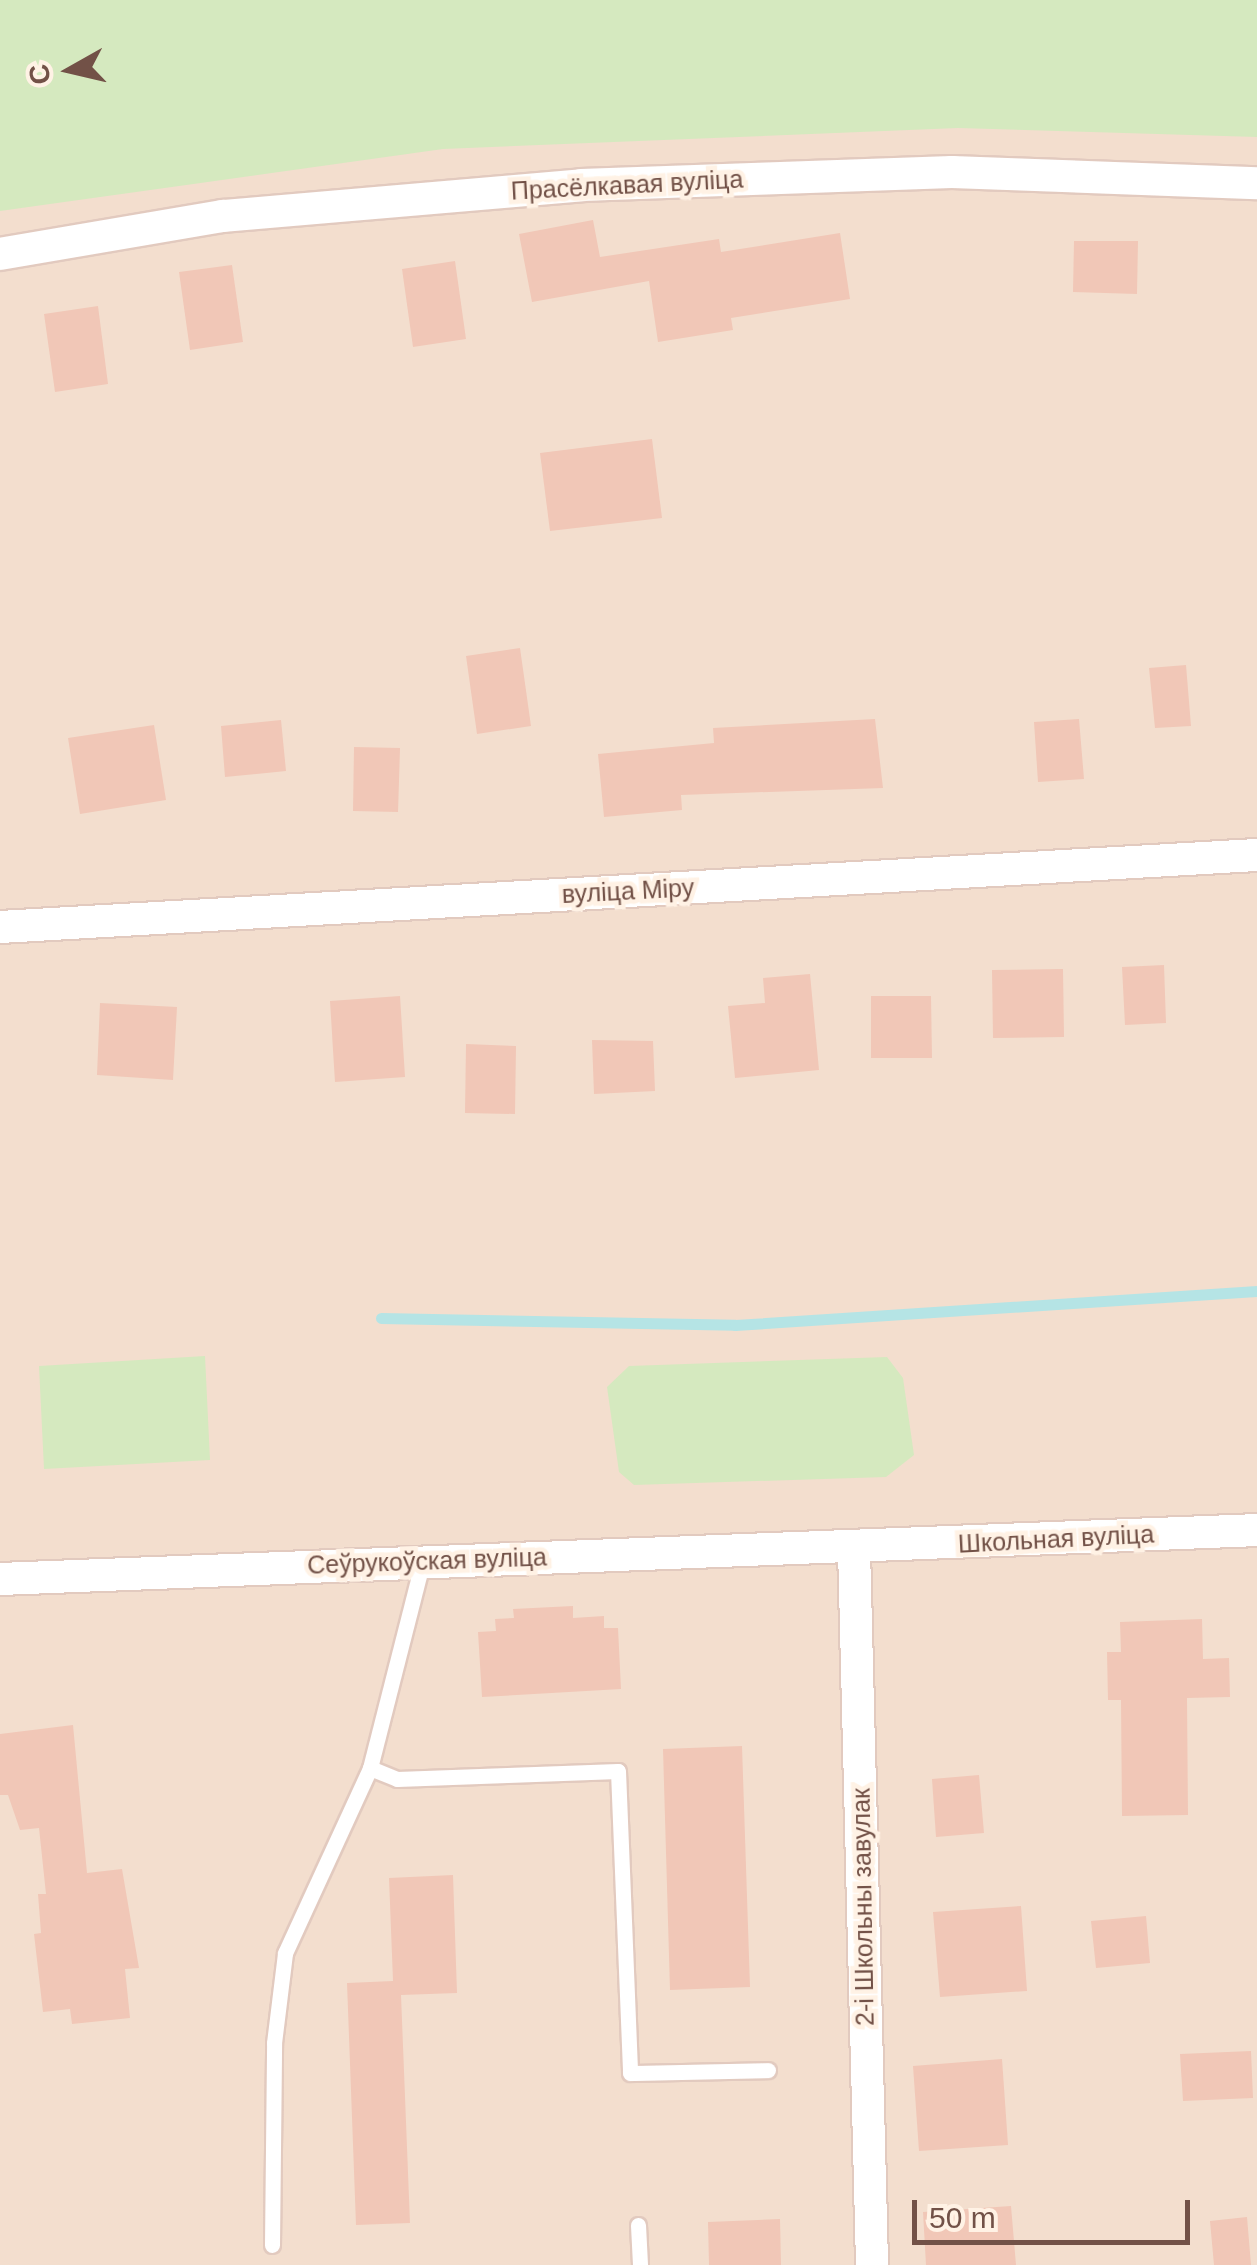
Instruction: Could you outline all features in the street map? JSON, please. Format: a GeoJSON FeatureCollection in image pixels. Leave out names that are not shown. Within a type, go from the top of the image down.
{"type":"FeatureCollection","features":[{"type":"Feature","properties":{"kind":"street","name":"Прасёлкавая вуліца"},"geometry":{"type":"LineString","coordinates":[[0,254],[223,216],[581,185],[952,172],[1257,183]]}},
{"type":"Feature","properties":{"kind":"street","name":"вуліца Міру"},"geometry":{"type":"LineString","coordinates":[[0,927],[1257,855]]}},
{"type":"Feature","properties":{"kind":"street","name":"Школьная вуліца"},"geometry":{"type":"LineString","coordinates":[[854,1548],[1257,1530]]}},
{"type":"Feature","properties":{"kind":"street","name":"Сеўрукоўская вуліца"},"geometry":{"type":"LineString","coordinates":[[0,1579],[423,1560],[854,1548]]}},
{"type":"Feature","properties":{"kind":"street","name":"2-і Школьны завулак"},"geometry":{"type":"LineString","coordinates":[[854,1548],[872,2265]]}},
{"type":"Feature","properties":{"kind":"lane"},"geometry":{"type":"LineString","coordinates":[[272,2244],[274,2043],[285,1953],[370,1768],[423,1560]]}},
{"type":"Feature","properties":{"kind":"lane"},"geometry":{"type":"LineString","coordinates":[[370,1768],[397,1779],[618,1771],[630,2074],[768,2070]]}},
{"type":"Feature","properties":{"kind":"lane"},"geometry":{"type":"LineString","coordinates":[[638,2225],[640,2265]]}},
{"type":"Feature","properties":{"kind":"shaded area"},"geometry":{"type":"Polygon","coordinates":[[[0,0],[1257,0],[1257,2265],[0,2265],[0,0]]]}},
{"type":"Feature","properties":{"kind":"green space"},"geometry":{"type":"Polygon","coordinates":[[[0,0],[1257,0],[1257,137],[958,128],[443,149],[0,211],[0,0]]]}},
{"type":"Feature","properties":{"kind":"green space"},"geometry":{"type":"Polygon","coordinates":[[[205,1356],[210,1460],[44,1469],[39,1366],[205,1356]]]}},
{"type":"Feature","properties":{"kind":"green space"},"geometry":{"type":"Polygon","coordinates":[[[887,1357],[903,1378],[914,1455],[886,1477],[634,1485],[619,1472],[607,1387],[629,1366],[887,1357]]]}},
{"type":"Feature","properties":{"kind":"building"},"geometry":{"type":"Polygon","coordinates":[[[593,220],[600,257],[719,239],[721,252],[840,233],[850,299],[731,318],[733,330],[658,342],[649,281],[532,302],[519,234],[593,220]]]}},
{"type":"Feature","properties":{"kind":"building"},"geometry":{"type":"Polygon","coordinates":[[[1074,241],[1138,241],[1137,294],[1073,292],[1074,241]]]}},
{"type":"Feature","properties":{"kind":"building"},"geometry":{"type":"Polygon","coordinates":[[[455,261],[466,339],[413,347],[402,269],[455,261]]]}},
{"type":"Feature","properties":{"kind":"building"},"geometry":{"type":"Polygon","coordinates":[[[232,265],[243,342],[190,350],[179,272],[232,265]]]}},
{"type":"Feature","properties":{"kind":"building"},"geometry":{"type":"Polygon","coordinates":[[[98,306],[108,384],[55,392],[44,314],[98,306]]]}},
{"type":"Feature","properties":{"kind":"building"},"geometry":{"type":"Polygon","coordinates":[[[652,439],[662,518],[550,531],[540,453],[652,439]]]}},
{"type":"Feature","properties":{"kind":"building"},"geometry":{"type":"Polygon","coordinates":[[[520,648],[531,726],[477,734],[466,656],[520,648]]]}},
{"type":"Feature","properties":{"kind":"building"},"geometry":{"type":"Polygon","coordinates":[[[1186,665],[1191,726],[1155,728],[1149,668],[1186,665]]]}},
{"type":"Feature","properties":{"kind":"building"},"geometry":{"type":"Polygon","coordinates":[[[875,719],[883,788],[681,795],[682,810],[604,817],[598,754],[714,743],[713,728],[875,719]]]}},
{"type":"Feature","properties":{"kind":"building"},"geometry":{"type":"Polygon","coordinates":[[[1079,719],[1084,779],[1038,782],[1034,722],[1079,719]]]}},
{"type":"Feature","properties":{"kind":"building"},"geometry":{"type":"Polygon","coordinates":[[[281,720],[286,771],[225,777],[221,726],[281,720]]]}},
{"type":"Feature","properties":{"kind":"building"},"geometry":{"type":"Polygon","coordinates":[[[154,725],[166,800],[80,814],[68,738],[154,725]]]}},
{"type":"Feature","properties":{"kind":"building"},"geometry":{"type":"Polygon","coordinates":[[[354,747],[400,748],[398,812],[353,811],[354,747]]]}},
{"type":"Feature","properties":{"kind":"building"},"geometry":{"type":"Polygon","coordinates":[[[1164,965],[1166,1023],[1125,1025],[1122,967],[1164,965]]]}},
{"type":"Feature","properties":{"kind":"building"},"geometry":{"type":"Polygon","coordinates":[[[1063,969],[1064,1037],[993,1038],[992,970],[1063,969]]]}},
{"type":"Feature","properties":{"kind":"building"},"geometry":{"type":"Polygon","coordinates":[[[810,974],[819,1070],[735,1078],[728,1006],[765,1003],[763,978],[810,974]]]}},
{"type":"Feature","properties":{"kind":"building"},"geometry":{"type":"Polygon","coordinates":[[[400,996],[405,1077],[335,1082],[330,1001],[400,996]]]}},
{"type":"Feature","properties":{"kind":"building"},"geometry":{"type":"Polygon","coordinates":[[[871,996],[931,996],[932,1058],[871,1058],[871,996]]]}},
{"type":"Feature","properties":{"kind":"building"},"geometry":{"type":"Polygon","coordinates":[[[100,1003],[177,1007],[173,1080],[97,1075],[100,1003]]]}},
{"type":"Feature","properties":{"kind":"building"},"geometry":{"type":"Polygon","coordinates":[[[592,1040],[653,1041],[655,1091],[594,1094],[592,1040]]]}},
{"type":"Feature","properties":{"kind":"building"},"geometry":{"type":"Polygon","coordinates":[[[466,1044],[516,1046],[515,1114],[465,1113],[466,1044]]]}},
{"type":"Feature","properties":{"kind":"building"},"geometry":{"type":"Polygon","coordinates":[[[573,1606],[573,1618],[604,1616],[604,1628],[618,1628],[621,1689],[482,1697],[478,1632],[496,1631],[495,1619],[514,1618],[513,1609],[573,1606]]]}},
{"type":"Feature","properties":{"kind":"building"},"geometry":{"type":"Polygon","coordinates":[[[1202,1619],[1203,1659],[1229,1658],[1230,1697],[1187,1698],[1188,1815],[1122,1816],[1121,1700],[1108,1700],[1107,1652],[1121,1652],[1120,1622],[1202,1619]]]}},
{"type":"Feature","properties":{"kind":"building"},"geometry":{"type":"Polygon","coordinates":[[[73,1725],[87,1873],[122,1869],[139,1968],[125,1969],[130,2018],[72,2024],[70,2009],[43,2012],[34,1934],[41,1933],[38,1894],[46,1894],[39,1828],[20,1830],[8,1795],[0,1795],[0,1734],[73,1725]]]}},
{"type":"Feature","properties":{"kind":"building"},"geometry":{"type":"Polygon","coordinates":[[[742,1746],[750,1987],[670,1990],[663,1749],[742,1746]]]}},
{"type":"Feature","properties":{"kind":"building"},"geometry":{"type":"Polygon","coordinates":[[[979,1775],[984,1833],[936,1837],[932,1779],[979,1775]]]}},
{"type":"Feature","properties":{"kind":"building"},"geometry":{"type":"Polygon","coordinates":[[[453,1875],[457,1993],[401,1995],[410,2223],[356,2225],[347,1983],[393,1981],[389,1878],[453,1875]]]}},
{"type":"Feature","properties":{"kind":"building"},"geometry":{"type":"Polygon","coordinates":[[[1021,1906],[1027,1991],[940,1997],[933,1912],[1021,1906]]]}},
{"type":"Feature","properties":{"kind":"building"},"geometry":{"type":"Polygon","coordinates":[[[1146,1916],[1150,1963],[1096,1968],[1091,1921],[1146,1916]]]}},
{"type":"Feature","properties":{"kind":"building"},"geometry":{"type":"Polygon","coordinates":[[[1251,2051],[1253,2098],[1183,2101],[1180,2054],[1251,2051]]]}},
{"type":"Feature","properties":{"kind":"building"},"geometry":{"type":"Polygon","coordinates":[[[1002,2059],[1008,2145],[919,2151],[913,2066],[1002,2059]]]}},
{"type":"Feature","properties":{"kind":"building"},"geometry":{"type":"Polygon","coordinates":[[[1011,2206],[1016,2265],[926,2265],[923,2212],[1011,2206]]]}},
{"type":"Feature","properties":{"kind":"building"},"geometry":{"type":"Polygon","coordinates":[[[1247,2217],[1251,2265],[1214,2265],[1210,2221],[1247,2217]]]}},
{"type":"Feature","properties":{"kind":"building"},"geometry":{"type":"Polygon","coordinates":[[[780,2219],[781,2265],[709,2265],[708,2222],[780,2219]]]}},
{"type":"Feature","properties":{"kind":"waterway"},"geometry":{"type":"LineString","coordinates":[[381,1318],[735,1325],[1257,1291]]}}]}
